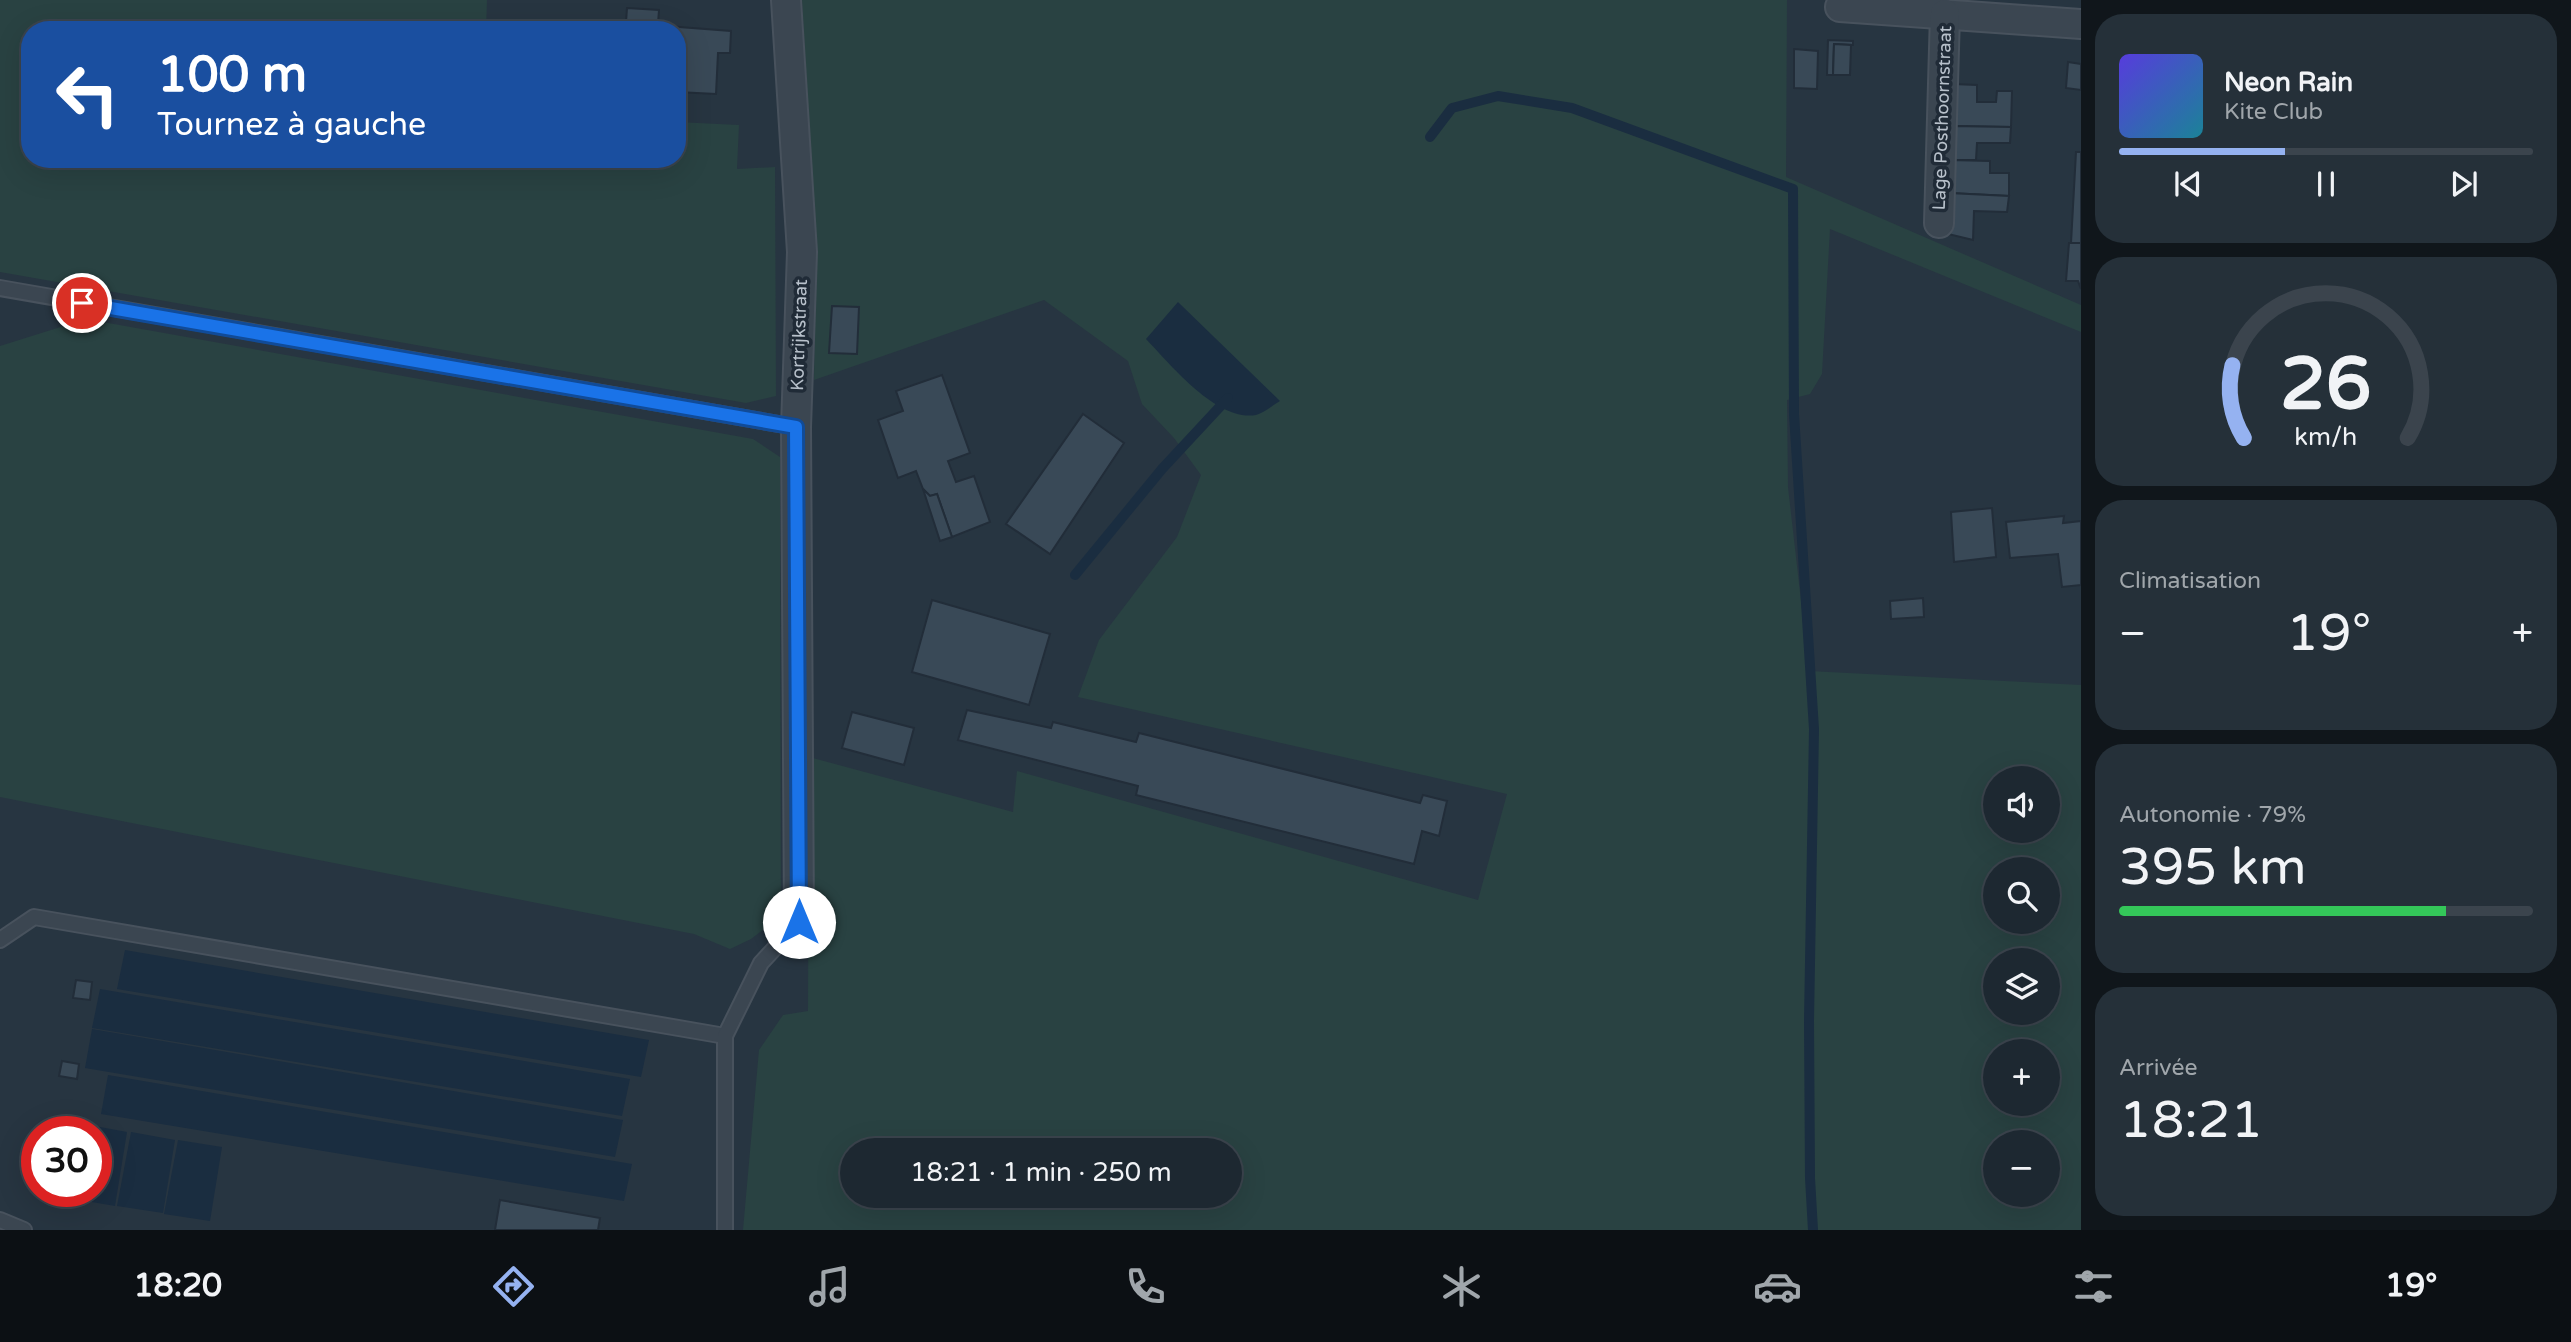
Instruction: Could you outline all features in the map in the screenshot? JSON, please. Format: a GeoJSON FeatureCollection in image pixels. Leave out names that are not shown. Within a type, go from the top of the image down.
{"type":"FeatureCollection","features":[{"type":"Feature","properties":{"kind":"street","name":"Kortrijkstraat"},"geometry":{"type":"LineString","coordinates":[[786,0],[802,252],[796,427],[799,922]]}},
{"type":"Feature","properties":{"kind":"street","name":"Lage Posthoornstraat"},"geometry":{"type":"LineString","coordinates":[[1840,7],[2081,24]]}},
{"type":"Feature","properties":{"kind":"street","name":"Lage Posthoornstraat"},"geometry":{"type":"LineString","coordinates":[[1939,223],[1945,14]]}},
{"type":"Feature","properties":{"kind":"lane"},"geometry":{"type":"LineString","coordinates":[[0,288],[796,427]]}},
{"type":"Feature","properties":{"kind":"lane"},"geometry":{"type":"LineString","coordinates":[[0,940],[34,917],[725,1036]]}},
{"type":"Feature","properties":{"kind":"lane"},"geometry":{"type":"LineString","coordinates":[[726,1230],[725,1036],[761,963],[799,922]]}},
{"type":"Feature","properties":{"kind":"lane"},"geometry":{"type":"LineString","coordinates":[[0,1220],[24,1230]]}},
{"type":"Feature","properties":{"kind":"green space"},"geometry":{"type":"Polygon","coordinates":[[[0,0],[487,0],[486,21],[21,21],[21,168],[686,168],[686,122],[739,125],[737,169],[775,167],[776,396],[746,403],[0,272],[0,0]]]}},
{"type":"Feature","properties":{"kind":"green space"},"geometry":{"type":"Polygon","coordinates":[[[802,0],[1787,0],[1786,177],[2081,305],[2081,332],[1830,229],[1822,374],[1810,394],[1787,400],[1788,487],[1809,671],[2081,685],[2081,1230],[743,1230],[759,1050],[783,1015],[808,1011],[809,757],[1013,812],[1017,771],[1478,900],[1507,794],[1078,697],[1099,640],[1177,537],[1201,475],[1174,438],[1142,404],[1128,361],[1044,300],[814,380],[816,248],[802,0]]]}},
{"type":"Feature","properties":{"kind":"green space"},"geometry":{"type":"Polygon","coordinates":[[[86,319],[753,439],[780,457],[781,916],[751,939],[730,949],[694,934],[0,797],[0,346],[86,319]]]}},
{"type":"Feature","properties":{"kind":"water"},"geometry":{"type":"Polygon","coordinates":[[[1178,302],[1280,401],[1259,414],[1241,415],[1211,401],[1182,376],[1146,339],[1178,302]]]}},
{"type":"Feature","properties":{"kind":"water"},"geometry":{"type":"Polygon","coordinates":[[[125,950],[649,1040],[641,1077],[117,989],[125,950]]]}},
{"type":"Feature","properties":{"kind":"water"},"geometry":{"type":"Polygon","coordinates":[[[100,989],[630,1079],[622,1116],[92,1028],[100,989]]]}},
{"type":"Feature","properties":{"kind":"water"},"geometry":{"type":"Polygon","coordinates":[[[92,1029],[623,1120],[615,1157],[85,1068],[92,1029]]]}},
{"type":"Feature","properties":{"kind":"water"},"geometry":{"type":"Polygon","coordinates":[[[108,1075],[632,1164],[624,1201],[101,1114],[108,1075]]]}},
{"type":"Feature","properties":{"kind":"water"},"geometry":{"type":"Polygon","coordinates":[[[112,1129],[127,1132],[115,1206],[112,1205],[112,1129]]]}},
{"type":"Feature","properties":{"kind":"water"},"geometry":{"type":"Polygon","coordinates":[[[131,1132],[175,1140],[163,1213],[117,1206],[131,1132]]]}},
{"type":"Feature","properties":{"kind":"water"},"geometry":{"type":"Polygon","coordinates":[[[178,1140],[222,1147],[210,1221],[164,1214],[178,1140]]]}},
{"type":"Feature","properties":{"kind":"building"},"geometry":{"type":"Polygon","coordinates":[[[627,8],[659,10],[658,21],[626,21],[627,8]]]}},
{"type":"Feature","properties":{"kind":"building"},"geometry":{"type":"Polygon","coordinates":[[[686,28],[731,31],[730,53],[718,53],[716,94],[686,92],[686,28]]]}},
{"type":"Feature","properties":{"kind":"building"},"geometry":{"type":"Polygon","coordinates":[[[1828,40],[1853,41],[1853,45],[1834,44],[1833,75],[1827,75],[1828,40]]]}},
{"type":"Feature","properties":{"kind":"building"},"geometry":{"type":"Polygon","coordinates":[[[1834,44],[1851,45],[1850,75],[1833,75],[1834,44]]]}},
{"type":"Feature","properties":{"kind":"building"},"geometry":{"type":"Polygon","coordinates":[[[1794,49],[1818,51],[1817,89],[1794,88],[1794,49]]]}},
{"type":"Feature","properties":{"kind":"building"},"geometry":{"type":"Polygon","coordinates":[[[2068,62],[2081,64],[2081,90],[2066,88],[2068,62]]]}},
{"type":"Feature","properties":{"kind":"building"},"geometry":{"type":"Polygon","coordinates":[[[1953,84],[1977,85],[1977,102],[1996,102],[1997,91],[2012,91],[2011,127],[1951,126],[1953,84]]]}},
{"type":"Feature","properties":{"kind":"building"},"geometry":{"type":"Polygon","coordinates":[[[1951,126],[2011,127],[2010,143],[1977,143],[1976,160],[1950,160],[1951,126]]]}},
{"type":"Feature","properties":{"kind":"building"},"geometry":{"type":"Polygon","coordinates":[[[2076,152],[2081,152],[2081,243],[2071,243],[2076,152]]]}},
{"type":"Feature","properties":{"kind":"building"},"geometry":{"type":"Polygon","coordinates":[[[1950,160],[1990,161],[1990,173],[2009,173],[2009,196],[1949,193],[1950,160]]]}},
{"type":"Feature","properties":{"kind":"building"},"geometry":{"type":"Polygon","coordinates":[[[1949,193],[2009,196],[2007,212],[1974,211],[1973,240],[1948,234],[1949,193]]]}},
{"type":"Feature","properties":{"kind":"building"},"geometry":{"type":"Polygon","coordinates":[[[2069,243],[2081,243],[2081,289],[2078,281],[2066,281],[2069,243]]]}},
{"type":"Feature","properties":{"kind":"building"},"geometry":{"type":"Polygon","coordinates":[[[832,306],[859,307],[857,354],[829,353],[832,306]]]}},
{"type":"Feature","properties":{"kind":"building"},"geometry":{"type":"Polygon","coordinates":[[[942,375],[970,453],[948,461],[956,482],[974,476],[990,522],[952,537],[937,494],[930,496],[923,489],[916,471],[898,478],[878,420],[903,411],[896,391],[942,375]]]}},
{"type":"Feature","properties":{"kind":"building"},"geometry":{"type":"Polygon","coordinates":[[[1083,414],[1124,443],[1050,554],[1006,524],[1083,414]]]}},
{"type":"Feature","properties":{"kind":"building"},"geometry":{"type":"Polygon","coordinates":[[[923,489],[930,496],[937,494],[952,537],[940,541],[923,489]]]}},
{"type":"Feature","properties":{"kind":"building"},"geometry":{"type":"Polygon","coordinates":[[[1992,508],[1996,557],[1954,562],[1951,512],[1992,508]]]}},
{"type":"Feature","properties":{"kind":"building"},"geometry":{"type":"Polygon","coordinates":[[[2064,516],[2063,523],[2081,521],[2081,585],[2062,587],[2058,554],[2010,558],[2006,522],[2064,516]]]}},
{"type":"Feature","properties":{"kind":"building"},"geometry":{"type":"Polygon","coordinates":[[[1923,598],[1924,617],[1891,619],[1890,601],[1923,598]]]}},
{"type":"Feature","properties":{"kind":"building"},"geometry":{"type":"Polygon","coordinates":[[[932,600],[1050,634],[1029,705],[912,672],[932,600]]]}},
{"type":"Feature","properties":{"kind":"building"},"geometry":{"type":"Polygon","coordinates":[[[967,710],[1051,728],[1053,722],[1136,742],[1139,733],[1420,803],[1423,795],[1447,801],[1439,836],[1422,831],[1414,864],[1136,795],[1138,786],[958,740],[967,710]]]}},
{"type":"Feature","properties":{"kind":"building"},"geometry":{"type":"Polygon","coordinates":[[[852,712],[914,728],[904,765],[842,748],[852,712]]]}},
{"type":"Feature","properties":{"kind":"building"},"geometry":{"type":"Polygon","coordinates":[[[76,980],[92,982],[90,1000],[73,998],[76,980]]]}},
{"type":"Feature","properties":{"kind":"building"},"geometry":{"type":"Polygon","coordinates":[[[62,1061],[79,1064],[77,1079],[59,1076],[62,1061]]]}},
{"type":"Feature","properties":{"kind":"building"},"geometry":{"type":"Polygon","coordinates":[[[500,1200],[600,1218],[598,1230],[495,1230],[500,1200]]]}},
{"type":"Feature","properties":{"kind":"waterway"},"geometry":{"type":"LineString","coordinates":[[1430,137],[1452,108],[1498,96],[1572,108],[1793,189],[1794,414],[1814,729],[1809,1021],[1813,1230]]}},
{"type":"Feature","properties":{"kind":"waterway"},"geometry":{"type":"LineString","coordinates":[[1075,575],[1162,469],[1228,398]]}},
{"type":"Feature","properties":{"kind":"route"},"geometry":{"type":"LineString","coordinates":[[82,303],[796,427],[799,922]]}}]}
